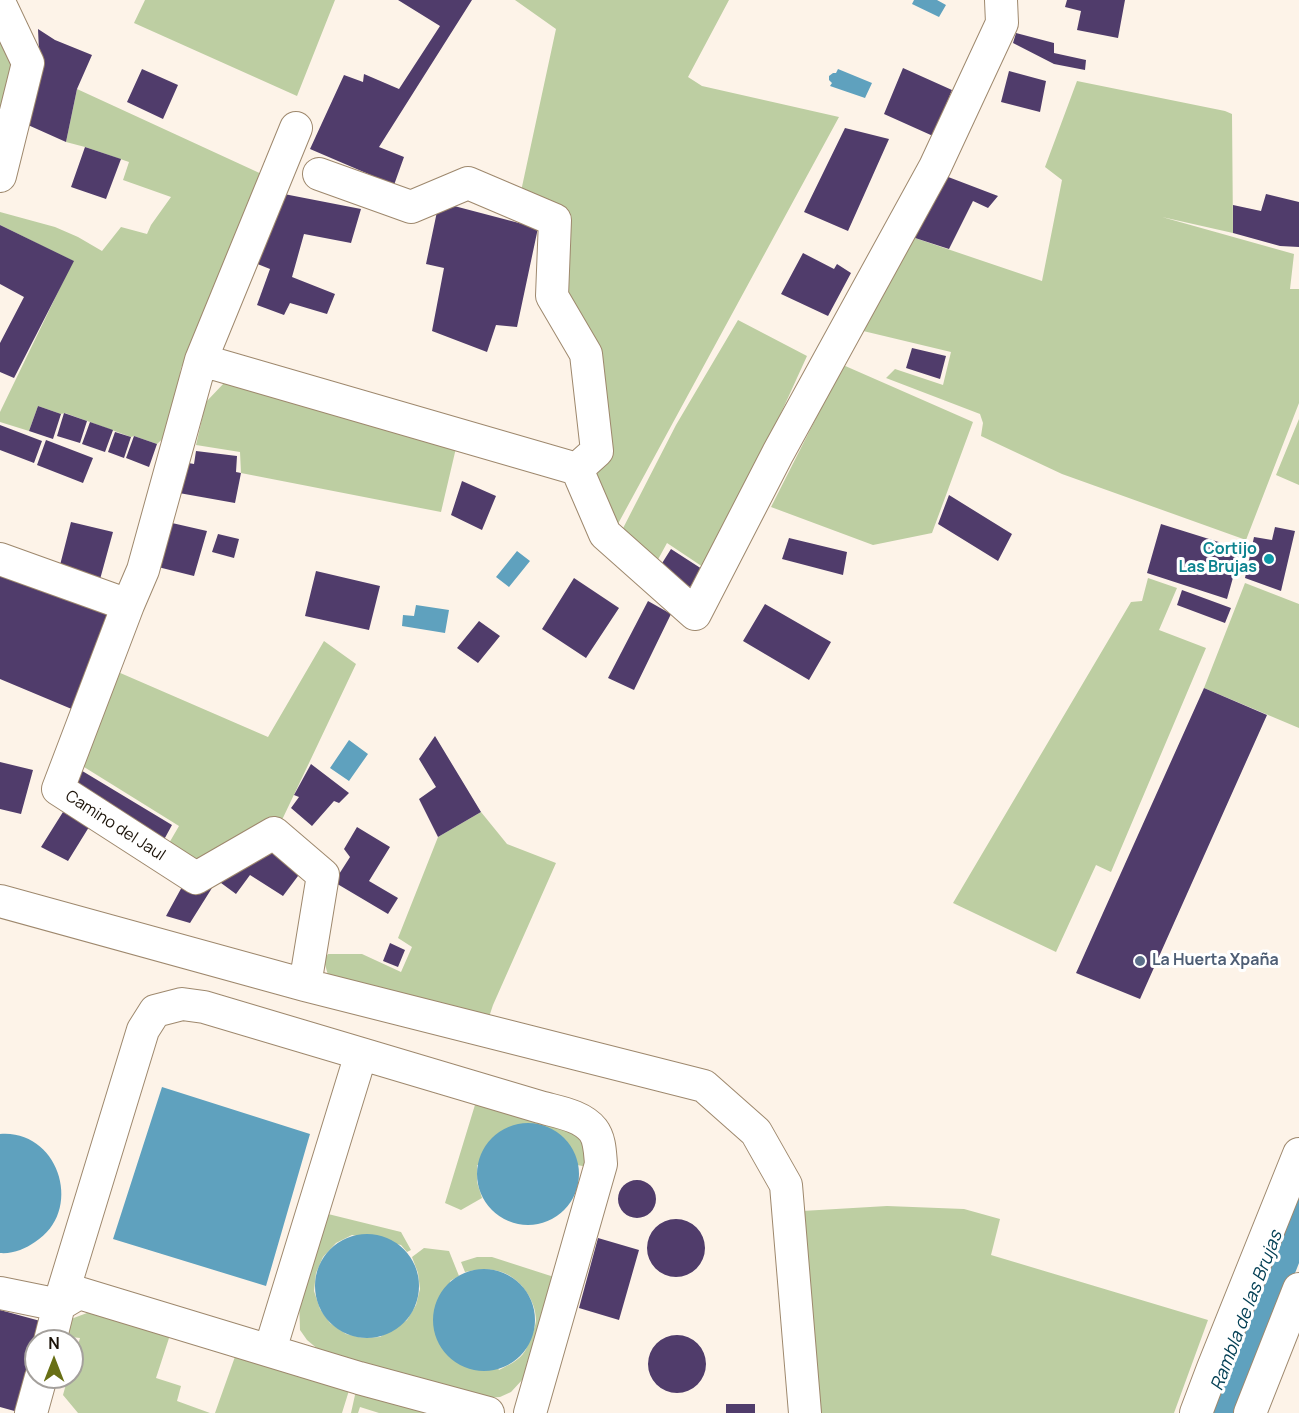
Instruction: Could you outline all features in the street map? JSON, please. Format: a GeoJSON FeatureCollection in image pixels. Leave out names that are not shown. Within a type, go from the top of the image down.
{"type":"FeatureCollection","features":[{"type":"Feature","properties":{"kind":"street"},"geometry":{"type":"LineString","coordinates":[[577,469],[605,534],[695,614],[778,453],[934,167],[1002,23],[1001,0]]}},
{"type":"Feature","properties":{"kind":"street"},"geometry":{"type":"LineString","coordinates":[[0,4],[28,63],[0,176]]}},
{"type":"Feature","properties":{"kind":"street"},"geometry":{"type":"LineString","coordinates":[[0,559],[128,605],[143,570],[201,360],[296,128]]}},
{"type":"Feature","properties":{"kind":"street"},"geometry":{"type":"LineString","coordinates":[[319,174],[411,207],[468,183],[555,220],[552,296],[586,354],[597,451],[577,469]]}},
{"type":"Feature","properties":{"kind":"street"},"geometry":{"type":"LineString","coordinates":[[201,360],[577,469]]}},
{"type":"Feature","properties":{"kind":"street","name":"Camino del Jaul"},"geometry":{"type":"LineString","coordinates":[[128,605],[58,789],[196,878],[274,833],[323,875],[305,985]]}},
{"type":"Feature","properties":{"kind":"street"},"geometry":{"type":"LineString","coordinates":[[0,901],[305,985],[704,1086],[756,1132],[786,1185],[805,1413]]}},
{"type":"Feature","properties":{"kind":"street"},"geometry":{"type":"LineString","coordinates":[[53,1329],[143,1030],[155,1011],[182,1004],[204,1007],[579,1119],[594,1131],[599,1144],[601,1164],[530,1413]]}},
{"type":"Feature","properties":{"kind":"street"},"geometry":{"type":"LineString","coordinates":[[270,1350],[361,1054]]}},
{"type":"Feature","properties":{"kind":"street"},"geometry":{"type":"LineString","coordinates":[[1196,1413],[1299,1154]]}},
{"type":"Feature","properties":{"kind":"street"},"geometry":{"type":"LineString","coordinates":[[1250,1413],[1299,1289]]}},
{"type":"Feature","properties":{"kind":"street"},"geometry":{"type":"LineString","coordinates":[[0,1293],[59,1305],[79,1293],[380,1384],[488,1413]]}},
{"type":"Feature","properties":{"kind":"street"},"geometry":{"type":"LineString","coordinates":[[31,1413],[38,1389]]}},
{"type":"Feature","properties":{"kind":"green space"},"geometry":{"type":"Polygon","coordinates":[[[145,0],[335,0],[297,96],[134,23],[145,0]]]}},
{"type":"Feature","properties":{"kind":"green space"},"geometry":{"type":"Polygon","coordinates":[[[515,0],[729,0],[688,77],[702,86],[839,117],[613,533],[589,469],[603,456],[560,296],[562,212],[520,196],[556,29],[515,0]]]}},
{"type":"Feature","properties":{"kind":"green space"},"geometry":{"type":"Polygon","coordinates":[[[0,38],[9,55],[15,80],[0,143],[0,38]]]}},
{"type":"Feature","properties":{"kind":"green space"},"geometry":{"type":"Polygon","coordinates":[[[1077,81],[1232,114],[1233,233],[1162,217],[1294,254],[1290,289],[1299,289],[1299,403],[1246,540],[1062,474],[981,436],[983,423],[980,414],[886,378],[895,369],[943,385],[951,352],[859,330],[909,236],[1042,281],[1062,180],[1045,167],[1077,81]]]}},
{"type":"Feature","properties":{"kind":"green space"},"geometry":{"type":"Polygon","coordinates":[[[77,89],[266,176],[181,368],[169,433],[157,444],[38,406],[29,431],[0,422],[0,412],[73,261],[0,225],[0,212],[55,227],[102,251],[121,227],[147,234],[171,197],[123,180],[129,162],[66,142],[77,89]]]}},
{"type":"Feature","properties":{"kind":"green space"},"geometry":{"type":"Polygon","coordinates":[[[738,320],[807,356],[709,571],[667,543],[655,565],[618,538],[676,425],[738,320]]]}},
{"type":"Feature","properties":{"kind":"green space"},"geometry":{"type":"Polygon","coordinates":[[[843,365],[973,422],[932,533],[873,545],[771,507],[843,365]]]}},
{"type":"Feature","properties":{"kind":"green space"},"geometry":{"type":"Polygon","coordinates":[[[225,382],[456,448],[441,512],[241,473],[240,452],[196,445],[206,402],[225,382]]]}},
{"type":"Feature","properties":{"kind":"green space"},"geometry":{"type":"Polygon","coordinates":[[[1299,419],[1299,485],[1276,475],[1299,419]]]}},
{"type":"Feature","properties":{"kind":"green space"},"geometry":{"type":"Polygon","coordinates":[[[1148,578],[1177,588],[1159,630],[1206,648],[1111,872],[1096,865],[1056,952],[953,903],[1131,602],[1142,601],[1148,578]]]}},
{"type":"Feature","properties":{"kind":"green space"},"geometry":{"type":"Polygon","coordinates":[[[1245,583],[1299,604],[1299,728],[1204,688],[1245,583]]]}},
{"type":"Feature","properties":{"kind":"green space"},"geometry":{"type":"Polygon","coordinates":[[[324,641],[356,664],[281,822],[196,866],[165,850],[179,826],[76,762],[118,672],[268,737],[324,641]]]}},
{"type":"Feature","properties":{"kind":"green space"},"geometry":{"type":"Polygon","coordinates":[[[481,812],[507,844],[556,863],[488,1020],[328,975],[324,961],[328,954],[362,954],[401,972],[412,947],[398,938],[438,837],[481,812]]]}},
{"type":"Feature","properties":{"kind":"green space"},"geometry":{"type":"Polygon","coordinates":[[[478,1095],[581,1135],[588,1167],[577,1165],[576,1158],[477,1165],[477,1182],[482,1198],[461,1210],[445,1203],[478,1095]]]}},
{"type":"Feature","properties":{"kind":"green space"},"geometry":{"type":"Polygon","coordinates":[[[887,1206],[964,1209],[1000,1219],[991,1255],[1208,1320],[1174,1413],[816,1413],[802,1211],[887,1206]]]}},
{"type":"Feature","properties":{"kind":"green space"},"geometry":{"type":"Polygon","coordinates":[[[324,1213],[401,1232],[411,1250],[407,1252],[401,1245],[352,1235],[336,1243],[323,1257],[316,1273],[314,1291],[320,1309],[330,1323],[346,1334],[363,1338],[380,1337],[407,1320],[416,1305],[420,1289],[418,1273],[412,1257],[424,1248],[449,1251],[459,1276],[450,1281],[499,1370],[523,1354],[536,1323],[533,1304],[524,1289],[512,1277],[489,1270],[465,1272],[461,1262],[477,1257],[492,1257],[554,1277],[523,1379],[511,1392],[500,1397],[486,1398],[319,1350],[307,1340],[300,1330],[299,1298],[324,1213]]]}},
{"type":"Feature","properties":{"kind":"green space"},"geometry":{"type":"Polygon","coordinates":[[[95,1310],[170,1335],[156,1378],[181,1386],[177,1401],[210,1413],[78,1413],[63,1395],[65,1389],[84,1389],[84,1329],[66,1329],[71,1319],[95,1310]]]}},
{"type":"Feature","properties":{"kind":"green space"},"geometry":{"type":"Polygon","coordinates":[[[237,1351],[351,1384],[342,1413],[215,1413],[237,1351]]]}},
{"type":"Feature","properties":{"kind":"green space"},"geometry":{"type":"Polygon","coordinates":[[[357,1386],[447,1413],[379,1413],[360,1407],[358,1413],[351,1413],[357,1386]]]}},
{"type":"Feature","properties":{"kind":"water"},"geometry":{"type":"Polygon","coordinates":[[[914,0],[937,0],[946,5],[939,17],[912,4],[914,0]]]}},
{"type":"Feature","properties":{"kind":"water"},"geometry":{"type":"Polygon","coordinates":[[[838,69],[872,83],[865,98],[830,86],[832,83],[829,76],[836,73],[838,69]]]}},
{"type":"Feature","properties":{"kind":"water"},"geometry":{"type":"Polygon","coordinates":[[[517,551],[530,561],[509,587],[496,577],[517,551]]]}},
{"type":"Feature","properties":{"kind":"water"},"geometry":{"type":"Polygon","coordinates":[[[416,605],[449,610],[445,633],[402,626],[403,615],[414,616],[416,605]]]}},
{"type":"Feature","properties":{"kind":"water"},"geometry":{"type":"Polygon","coordinates":[[[349,740],[368,754],[349,781],[330,768],[349,740]]]}},
{"type":"Feature","properties":{"kind":"water"},"geometry":{"type":"Polygon","coordinates":[[[162,1087],[310,1134],[266,1286],[113,1239],[162,1087]]]}},
{"type":"Feature","properties":{"kind":"water"},"geometry":{"type":"Polygon","coordinates":[[[528,1123],[547,1127],[564,1138],[575,1155],[579,1174],[575,1193],[564,1210],[547,1221],[528,1225],[509,1221],[492,1210],[481,1193],[477,1174],[481,1155],[492,1138],[509,1127],[528,1123]]]}},
{"type":"Feature","properties":{"kind":"water"},"geometry":{"type":"Polygon","coordinates":[[[0,1134],[20,1136],[37,1144],[50,1158],[58,1174],[61,1193],[59,1211],[50,1228],[27,1247],[5,1253],[0,1253],[0,1134]]]}},
{"type":"Feature","properties":{"kind":"water","name":"Rambla de las Brujas"},"geometry":{"type":"Polygon","coordinates":[[[1299,1178],[1299,1263],[1240,1413],[1205,1413],[1299,1178]]]}},
{"type":"Feature","properties":{"kind":"water"},"geometry":{"type":"Polygon","coordinates":[[[367,1234],[387,1238],[404,1249],[415,1266],[419,1286],[415,1306],[404,1323],[387,1334],[367,1338],[347,1334],[330,1323],[319,1306],[315,1286],[319,1266],[330,1249],[347,1238],[367,1234]]]}},
{"type":"Feature","properties":{"kind":"water"},"geometry":{"type":"Polygon","coordinates":[[[484,1269],[513,1277],[527,1291],[535,1320],[527,1349],[513,1363],[484,1371],[455,1363],[441,1349],[433,1320],[441,1291],[455,1277],[484,1269]]]}},
{"type":"Feature","properties":{"kind":"building"},"geometry":{"type":"Polygon","coordinates":[[[398,0],[472,0],[379,147],[404,157],[394,185],[310,149],[344,75],[363,82],[364,74],[399,89],[440,26],[398,0]]]}},
{"type":"Feature","properties":{"kind":"building"},"geometry":{"type":"Polygon","coordinates":[[[1067,0],[1125,0],[1118,38],[1077,30],[1081,11],[1065,7],[1067,0]]]}},
{"type":"Feature","properties":{"kind":"building"},"geometry":{"type":"Polygon","coordinates":[[[38,29],[55,40],[92,55],[77,89],[66,142],[28,125],[40,73],[38,29]]]}},
{"type":"Feature","properties":{"kind":"building"},"geometry":{"type":"Polygon","coordinates":[[[1016,33],[1054,43],[1054,53],[1086,60],[1085,70],[1054,64],[1013,43],[1016,33]]]}},
{"type":"Feature","properties":{"kind":"building"},"geometry":{"type":"Polygon","coordinates":[[[903,68],[952,90],[933,136],[884,114],[903,68]]]}},
{"type":"Feature","properties":{"kind":"building"},"geometry":{"type":"Polygon","coordinates":[[[142,69],[178,85],[163,119],[127,102],[142,69]]]}},
{"type":"Feature","properties":{"kind":"building"},"geometry":{"type":"Polygon","coordinates":[[[1009,71],[1046,81],[1040,112],[1001,102],[1009,71]]]}},
{"type":"Feature","properties":{"kind":"building"},"geometry":{"type":"Polygon","coordinates":[[[845,128],[889,139],[848,231],[804,212],[845,128]]]}},
{"type":"Feature","properties":{"kind":"building"},"geometry":{"type":"Polygon","coordinates":[[[85,147],[121,159],[106,199],[71,187],[85,147]]]}},
{"type":"Feature","properties":{"kind":"building"},"geometry":{"type":"Polygon","coordinates":[[[943,175],[998,196],[988,208],[973,201],[949,249],[909,236],[943,175]]]}},
{"type":"Feature","properties":{"kind":"building"},"geometry":{"type":"Polygon","coordinates":[[[284,194],[361,209],[351,243],[304,234],[292,277],[335,294],[327,314],[290,303],[284,315],[257,305],[270,269],[255,263],[284,194]]]}},
{"type":"Feature","properties":{"kind":"building"},"geometry":{"type":"Polygon","coordinates":[[[1266,194],[1299,202],[1299,247],[1280,246],[1233,233],[1233,205],[1261,211],[1266,194]]]}},
{"type":"Feature","properties":{"kind":"building"},"geometry":{"type":"Polygon","coordinates":[[[439,202],[538,228],[517,327],[496,325],[487,352],[432,331],[444,268],[426,264],[439,202]]]}},
{"type":"Feature","properties":{"kind":"building"},"geometry":{"type":"Polygon","coordinates":[[[0,225],[74,261],[14,378],[0,372],[0,343],[24,297],[0,284],[0,225]]]}},
{"type":"Feature","properties":{"kind":"building"},"geometry":{"type":"Polygon","coordinates":[[[803,253],[834,269],[837,264],[851,273],[828,316],[781,294],[803,253]]]}},
{"type":"Feature","properties":{"kind":"building"},"geometry":{"type":"Polygon","coordinates":[[[912,348],[946,356],[940,379],[906,368],[912,348]]]}},
{"type":"Feature","properties":{"kind":"building"},"geometry":{"type":"Polygon","coordinates":[[[38,406],[61,414],[53,439],[29,431],[38,406]]]}},
{"type":"Feature","properties":{"kind":"building"},"geometry":{"type":"Polygon","coordinates":[[[64,413],[87,421],[80,443],[57,436],[64,413]]]}},
{"type":"Feature","properties":{"kind":"building"},"geometry":{"type":"Polygon","coordinates":[[[90,422],[113,430],[105,452],[82,444],[90,422]]]}},
{"type":"Feature","properties":{"kind":"building"},"geometry":{"type":"Polygon","coordinates":[[[0,425],[42,441],[34,463],[0,450],[0,425]]]}},
{"type":"Feature","properties":{"kind":"building"},"geometry":{"type":"Polygon","coordinates":[[[115,432],[131,437],[124,458],[108,452],[115,432]]]}},
{"type":"Feature","properties":{"kind":"building"},"geometry":{"type":"Polygon","coordinates":[[[134,436],[157,444],[149,467],[126,458],[134,436]]]}},
{"type":"Feature","properties":{"kind":"building"},"geometry":{"type":"Polygon","coordinates":[[[46,440],[93,458],[83,483],[37,465],[46,440]]]}},
{"type":"Feature","properties":{"kind":"building"},"geometry":{"type":"Polygon","coordinates":[[[196,451],[237,456],[236,472],[241,473],[235,503],[179,493],[183,462],[194,464],[196,451]]]}},
{"type":"Feature","properties":{"kind":"building"},"geometry":{"type":"Polygon","coordinates":[[[462,481],[496,496],[482,530],[451,515],[462,481]]]}},
{"type":"Feature","properties":{"kind":"building"},"geometry":{"type":"Polygon","coordinates":[[[949,495],[1012,534],[998,561],[938,524],[949,495]]]}},
{"type":"Feature","properties":{"kind":"building"},"geometry":{"type":"Polygon","coordinates":[[[71,522],[113,532],[99,583],[58,573],[71,522]]]}},
{"type":"Feature","properties":{"kind":"building"},"geometry":{"type":"Polygon","coordinates":[[[172,523],[207,531],[194,576],[158,567],[172,523]]]}},
{"type":"Feature","properties":{"kind":"building"},"geometry":{"type":"Polygon","coordinates":[[[1161,524],[1241,549],[1227,599],[1147,573],[1161,524]]]}},
{"type":"Feature","properties":{"kind":"building","name":"Cortijo Las Brujas"},"geometry":{"type":"Polygon","coordinates":[[[1275,527],[1295,531],[1281,591],[1245,578],[1254,537],[1272,540],[1275,527]]]}},
{"type":"Feature","properties":{"kind":"building"},"geometry":{"type":"Polygon","coordinates":[[[218,534],[239,539],[234,558],[212,552],[218,534]]]}},
{"type":"Feature","properties":{"kind":"building"},"geometry":{"type":"Polygon","coordinates":[[[789,538],[847,552],[843,575],[782,559],[789,538]]]}},
{"type":"Feature","properties":{"kind":"building"},"geometry":{"type":"Polygon","coordinates":[[[671,549],[702,569],[690,587],[659,568],[671,549]]]}},
{"type":"Feature","properties":{"kind":"building"},"geometry":{"type":"Polygon","coordinates":[[[316,571],[380,586],[369,630],[305,616],[316,571]]]}},
{"type":"Feature","properties":{"kind":"building"},"geometry":{"type":"Polygon","coordinates":[[[0,572],[105,612],[111,625],[74,710],[0,679],[0,572]]]}},
{"type":"Feature","properties":{"kind":"building"},"geometry":{"type":"Polygon","coordinates":[[[574,578],[619,608],[586,658],[542,629],[574,578]]]}},
{"type":"Feature","properties":{"kind":"building"},"geometry":{"type":"Polygon","coordinates":[[[1182,590],[1231,608],[1225,623],[1177,605],[1182,590]]]}},
{"type":"Feature","properties":{"kind":"building"},"geometry":{"type":"Polygon","coordinates":[[[648,601],[671,614],[634,690],[608,678],[648,601]]]}},
{"type":"Feature","properties":{"kind":"building"},"geometry":{"type":"Polygon","coordinates":[[[765,604],[831,642],[809,680],[743,641],[765,604]]]}},
{"type":"Feature","properties":{"kind":"building"},"geometry":{"type":"Polygon","coordinates":[[[479,621],[500,636],[478,663],[457,648],[479,621]]]}},
{"type":"Feature","properties":{"kind":"building"},"geometry":{"type":"Polygon","coordinates":[[[1204,688],[1267,715],[1140,999],[1076,973],[1204,688]]]}},
{"type":"Feature","properties":{"kind":"building"},"geometry":{"type":"Polygon","coordinates":[[[435,736],[481,812],[438,837],[419,799],[436,787],[419,759],[435,736]]]}},
{"type":"Feature","properties":{"kind":"building"},"geometry":{"type":"Polygon","coordinates":[[[0,762],[33,770],[21,814],[0,809],[0,762]]]}},
{"type":"Feature","properties":{"kind":"building"},"geometry":{"type":"Polygon","coordinates":[[[311,764],[349,793],[339,803],[334,801],[312,826],[291,808],[299,797],[294,795],[311,764]]]}},
{"type":"Feature","properties":{"kind":"building"},"geometry":{"type":"Polygon","coordinates":[[[79,769],[172,825],[160,847],[66,786],[79,769]]]}},
{"type":"Feature","properties":{"kind":"building"},"geometry":{"type":"Polygon","coordinates":[[[63,812],[89,827],[68,861],[41,847],[63,812]]]}},
{"type":"Feature","properties":{"kind":"building"},"geometry":{"type":"Polygon","coordinates":[[[357,827],[390,847],[369,881],[398,898],[388,914],[334,882],[350,857],[344,849],[357,827]]]}},
{"type":"Feature","properties":{"kind":"building"},"geometry":{"type":"Polygon","coordinates":[[[275,843],[304,868],[283,896],[250,875],[236,894],[217,880],[275,843]]]}},
{"type":"Feature","properties":{"kind":"building"},"geometry":{"type":"Polygon","coordinates":[[[217,880],[190,923],[166,916],[183,885],[217,880]]]}},
{"type":"Feature","properties":{"kind":"building"},"geometry":{"type":"Polygon","coordinates":[[[390,943],[405,950],[398,967],[383,961],[390,943]]]}},
{"type":"Feature","properties":{"kind":"building"},"geometry":{"type":"Polygon","coordinates":[[[637,1180],[644,1181],[650,1186],[655,1192],[655,1206],[650,1212],[644,1217],[637,1218],[630,1217],[624,1212],[619,1206],[618,1199],[619,1192],[624,1186],[630,1181],[637,1180]]]}},
{"type":"Feature","properties":{"kind":"building"},"geometry":{"type":"Polygon","coordinates":[[[670,1219],[682,1219],[697,1227],[705,1242],[705,1254],[697,1269],[682,1277],[670,1277],[655,1269],[647,1254],[647,1242],[655,1227],[670,1219]]]}},
{"type":"Feature","properties":{"kind":"building"},"geometry":{"type":"Polygon","coordinates":[[[598,1238],[639,1250],[619,1320],[579,1308],[598,1238]]]}},
{"type":"Feature","properties":{"kind":"building"},"geometry":{"type":"Polygon","coordinates":[[[0,1310],[44,1322],[41,1329],[24,1329],[25,1389],[18,1412],[0,1407],[0,1310]]]}},
{"type":"Feature","properties":{"kind":"building"},"geometry":{"type":"Polygon","coordinates":[[[677,1335],[688,1337],[701,1348],[706,1364],[704,1375],[693,1388],[677,1393],[666,1391],[653,1380],[648,1364],[650,1353],[661,1340],[677,1335]]]}},
{"type":"Feature","properties":{"kind":"building"},"geometry":{"type":"Polygon","coordinates":[[[726,1404],[755,1404],[755,1413],[726,1413],[726,1404]]]}},
{"type":"Feature","properties":{"kind":"place","name":"Cortijo Las Brujas"},"geometry":{"type":"Point","coordinates":[1269,559]}},
{"type":"Feature","properties":{"kind":"place","name":"La Huerta Xpaña"},"geometry":{"type":"Point","coordinates":[1140,961]}}]}
